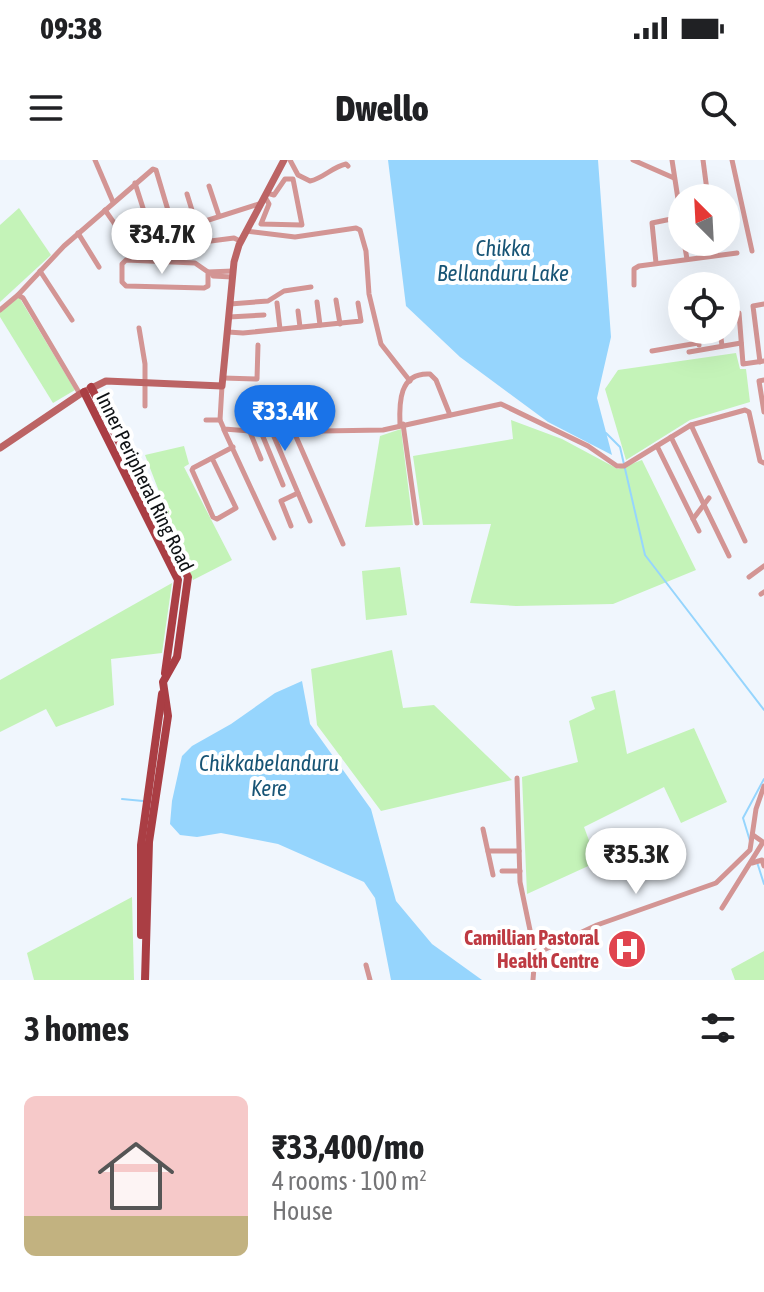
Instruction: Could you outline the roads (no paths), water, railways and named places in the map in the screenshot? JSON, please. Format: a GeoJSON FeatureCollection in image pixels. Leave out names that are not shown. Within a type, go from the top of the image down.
{"type":"FeatureCollection","features":[{"type":"Feature","properties":{"kind":"main road"},"geometry":{"type":"LineString","coordinates":[[0,448],[85,391],[116,380],[222,382],[232,274],[240,241],[284,160]]}},
{"type":"Feature","properties":{"kind":"main road","name":"Inner Peripheral Ring Road"},"geometry":{"type":"LineString","coordinates":[[85,391],[188,577],[177,657],[163,682],[168,716],[151,796],[144,980]]}},
{"type":"Feature","properties":{"kind":"street"},"geometry":{"type":"LineString","coordinates":[[95,160],[113,202]]}},
{"type":"Feature","properties":{"kind":"street"},"geometry":{"type":"LineString","coordinates":[[290,160],[298,175],[310,181],[323,176],[333,167],[348,166]]}},
{"type":"Feature","properties":{"kind":"street"},"geometry":{"type":"LineString","coordinates":[[633,160],[675,179]]}},
{"type":"Feature","properties":{"kind":"street"},"geometry":{"type":"LineString","coordinates":[[672,160],[677,184]]}},
{"type":"Feature","properties":{"kind":"street"},"geometry":{"type":"LineString","coordinates":[[703,160],[706,184]]}},
{"type":"Feature","properties":{"kind":"street"},"geometry":{"type":"LineString","coordinates":[[732,160],[752,251]]}},
{"type":"Feature","properties":{"kind":"street"},"geometry":{"type":"LineString","coordinates":[[0,310],[78,233],[155,169],[170,217]]}},
{"type":"Feature","properties":{"kind":"street"},"geometry":{"type":"LineString","coordinates":[[196,224],[263,197],[274,195],[285,179],[293,179],[302,225],[261,224],[269,204],[263,197]]}},
{"type":"Feature","properties":{"kind":"street"},"geometry":{"type":"LineString","coordinates":[[135,183],[151,233]]}},
{"type":"Feature","properties":{"kind":"street"},"geometry":{"type":"LineString","coordinates":[[209,186],[219,216]]}},
{"type":"Feature","properties":{"kind":"street"},"geometry":{"type":"LineString","coordinates":[[187,194],[199,233]]}},
{"type":"Feature","properties":{"kind":"street"},"geometry":{"type":"LineString","coordinates":[[105,210],[126,240],[135,243]]}},
{"type":"Feature","properties":{"kind":"street"},"geometry":{"type":"LineString","coordinates":[[656,263],[652,223],[668,220]]}},
{"type":"Feature","properties":{"kind":"street"},"geometry":{"type":"LineString","coordinates":[[246,231],[281,237],[360,230],[366,251],[369,294],[381,344],[410,381]]}},
{"type":"Feature","properties":{"kind":"street"},"geometry":{"type":"LineString","coordinates":[[78,233],[99,267]]}},
{"type":"Feature","properties":{"kind":"street"},"geometry":{"type":"LineString","coordinates":[[203,242],[234,238],[240,241]]}},
{"type":"Feature","properties":{"kind":"street"},"geometry":{"type":"LineString","coordinates":[[634,285],[634,269],[710,256]]}},
{"type":"Feature","properties":{"kind":"street"},"geometry":{"type":"LineString","coordinates":[[210,273],[208,286],[204,288],[126,286],[122,282],[122,264],[126,260],[195,263],[210,273],[213,276],[232,274]]}},
{"type":"Feature","properties":{"kind":"street"},"geometry":{"type":"LineString","coordinates":[[40,271],[72,320]]}},
{"type":"Feature","properties":{"kind":"street"},"geometry":{"type":"LineString","coordinates":[[230,304],[268,301],[284,291],[311,287]]}},
{"type":"Feature","properties":{"kind":"street"},"geometry":{"type":"LineString","coordinates":[[18,295],[85,391]]}},
{"type":"Feature","properties":{"kind":"street"},"geometry":{"type":"LineString","coordinates":[[336,300],[340,324]]}},
{"type":"Feature","properties":{"kind":"street"},"geometry":{"type":"LineString","coordinates":[[317,302],[320,325]]}},
{"type":"Feature","properties":{"kind":"street"},"geometry":{"type":"LineString","coordinates":[[277,303],[280,329]]}},
{"type":"Feature","properties":{"kind":"street"},"geometry":{"type":"LineString","coordinates":[[228,332],[361,321],[358,303]]}},
{"type":"Feature","properties":{"kind":"street"},"geometry":{"type":"LineString","coordinates":[[740,328],[743,364],[762,362],[753,306],[764,304]]}},
{"type":"Feature","properties":{"kind":"street"},"geometry":{"type":"LineString","coordinates":[[298,311],[300,327]]}},
{"type":"Feature","properties":{"kind":"street"},"geometry":{"type":"LineString","coordinates":[[229,317],[264,315]]}},
{"type":"Feature","properties":{"kind":"street"},"geometry":{"type":"LineString","coordinates":[[139,328],[145,406]]}},
{"type":"Feature","properties":{"kind":"street"},"geometry":{"type":"LineString","coordinates":[[652,351],[741,343]]}},
{"type":"Feature","properties":{"kind":"street"},"geometry":{"type":"LineString","coordinates":[[258,345],[257,379],[222,382],[220,420],[274,538]]}},
{"type":"Feature","properties":{"kind":"street"},"geometry":{"type":"LineString","coordinates":[[689,352],[699,347]]}},
{"type":"Feature","properties":{"kind":"street"},"geometry":{"type":"LineString","coordinates":[[417,523],[399,399],[410,381],[423,373],[430,374],[436,380],[450,415]]}},
{"type":"Feature","properties":{"kind":"street"},"geometry":{"type":"LineString","coordinates":[[764,380],[759,381],[764,412]]}},
{"type":"Feature","properties":{"kind":"street"},"geometry":{"type":"LineString","coordinates":[[224,429],[250,432],[383,430],[501,404],[588,446],[617,466],[630,463],[691,425],[745,410],[749,412],[761,454],[760,461],[764,463]]}},
{"type":"Feature","properties":{"kind":"street"},"geometry":{"type":"LineString","coordinates":[[206,420],[220,420]]}},
{"type":"Feature","properties":{"kind":"street"},"geometry":{"type":"LineString","coordinates":[[691,425],[745,541]]}},
{"type":"Feature","properties":{"kind":"street"},"geometry":{"type":"LineString","coordinates":[[250,432],[261,459]]}},
{"type":"Feature","properties":{"kind":"street"},"geometry":{"type":"LineString","coordinates":[[261,432],[283,485]]}},
{"type":"Feature","properties":{"kind":"street"},"geometry":{"type":"LineString","coordinates":[[272,432],[310,521]]}},
{"type":"Feature","properties":{"kind":"street"},"geometry":{"type":"LineString","coordinates":[[294,432],[343,544]]}},
{"type":"Feature","properties":{"kind":"street"},"geometry":{"type":"LineString","coordinates":[[671,437],[729,556]]}},
{"type":"Feature","properties":{"kind":"street"},"geometry":{"type":"LineString","coordinates":[[657,446],[699,531]]}},
{"type":"Feature","properties":{"kind":"street"},"geometry":{"type":"LineString","coordinates":[[212,458],[236,508],[217,519],[191,472],[193,468],[212,458],[233,447]]}},
{"type":"Feature","properties":{"kind":"street"},"geometry":{"type":"LineString","coordinates":[[291,526],[281,501],[298,493]]}},
{"type":"Feature","properties":{"kind":"street"},"geometry":{"type":"LineString","coordinates":[[693,519],[709,498]]}},
{"type":"Feature","properties":{"kind":"street"},"geometry":{"type":"LineString","coordinates":[[749,577],[763,563]]}},
{"type":"Feature","properties":{"kind":"street"},"geometry":{"type":"LineString","coordinates":[[517,778],[520,871],[535,954],[533,980]]}},
{"type":"Feature","properties":{"kind":"street"},"geometry":{"type":"LineString","coordinates":[[535,954],[597,925],[716,883],[752,841],[764,786]]}},
{"type":"Feature","properties":{"kind":"street"},"geometry":{"type":"LineString","coordinates":[[757,807],[764,811]]}},
{"type":"Feature","properties":{"kind":"street"},"geometry":{"type":"LineString","coordinates":[[483,829],[493,875]]}},
{"type":"Feature","properties":{"kind":"street"},"geometry":{"type":"LineString","coordinates":[[722,908],[763,842],[752,841]]}},
{"type":"Feature","properties":{"kind":"street"},"geometry":{"type":"LineString","coordinates":[[488,851],[519,851]]}},
{"type":"Feature","properties":{"kind":"street"},"geometry":{"type":"LineString","coordinates":[[751,864],[762,860],[764,866]]}},
{"type":"Feature","properties":{"kind":"street"},"geometry":{"type":"LineString","coordinates":[[502,871],[520,871]]}},
{"type":"Feature","properties":{"kind":"street"},"geometry":{"type":"LineString","coordinates":[[366,965],[370,980]]}},
{"type":"Feature","properties":{"kind":"water","name":"Chikka Bellanduru Lake"},"geometry":{"type":"Polygon","coordinates":[[[388,160],[598,160],[611,337],[597,398],[612,455],[548,422],[460,357],[406,306],[388,160]]]}},
{"type":"Feature","properties":{"kind":"water","name":"Chikkabelanduru Kere"},"geometry":{"type":"Polygon","coordinates":[[[302,681],[310,724],[371,809],[396,901],[432,944],[482,980],[391,980],[375,898],[364,882],[278,844],[221,833],[197,837],[180,835],[170,824],[182,756],[192,746],[231,724],[275,693],[302,681]]]}},
{"type":"Feature","properties":{"kind":"waterway"},"geometry":{"type":"LineString","coordinates":[[606,433],[620,447],[645,555],[764,710]]}},
{"type":"Feature","properties":{"kind":"waterway"},"geometry":{"type":"LineString","coordinates":[[750,841],[743,818],[764,779]]}},
{"type":"Feature","properties":{"kind":"waterway"},"geometry":{"type":"LineString","coordinates":[[122,799],[143,801]]}},
{"type":"Feature","properties":{"kind":"waterway"},"geometry":{"type":"LineString","coordinates":[[757,862],[764,884]]}},
{"type":"Feature","properties":{"kind":"place","name":"Camillian Pastoral Health Centre"},"geometry":{"type":"Point","coordinates":[627,949]}}]}
